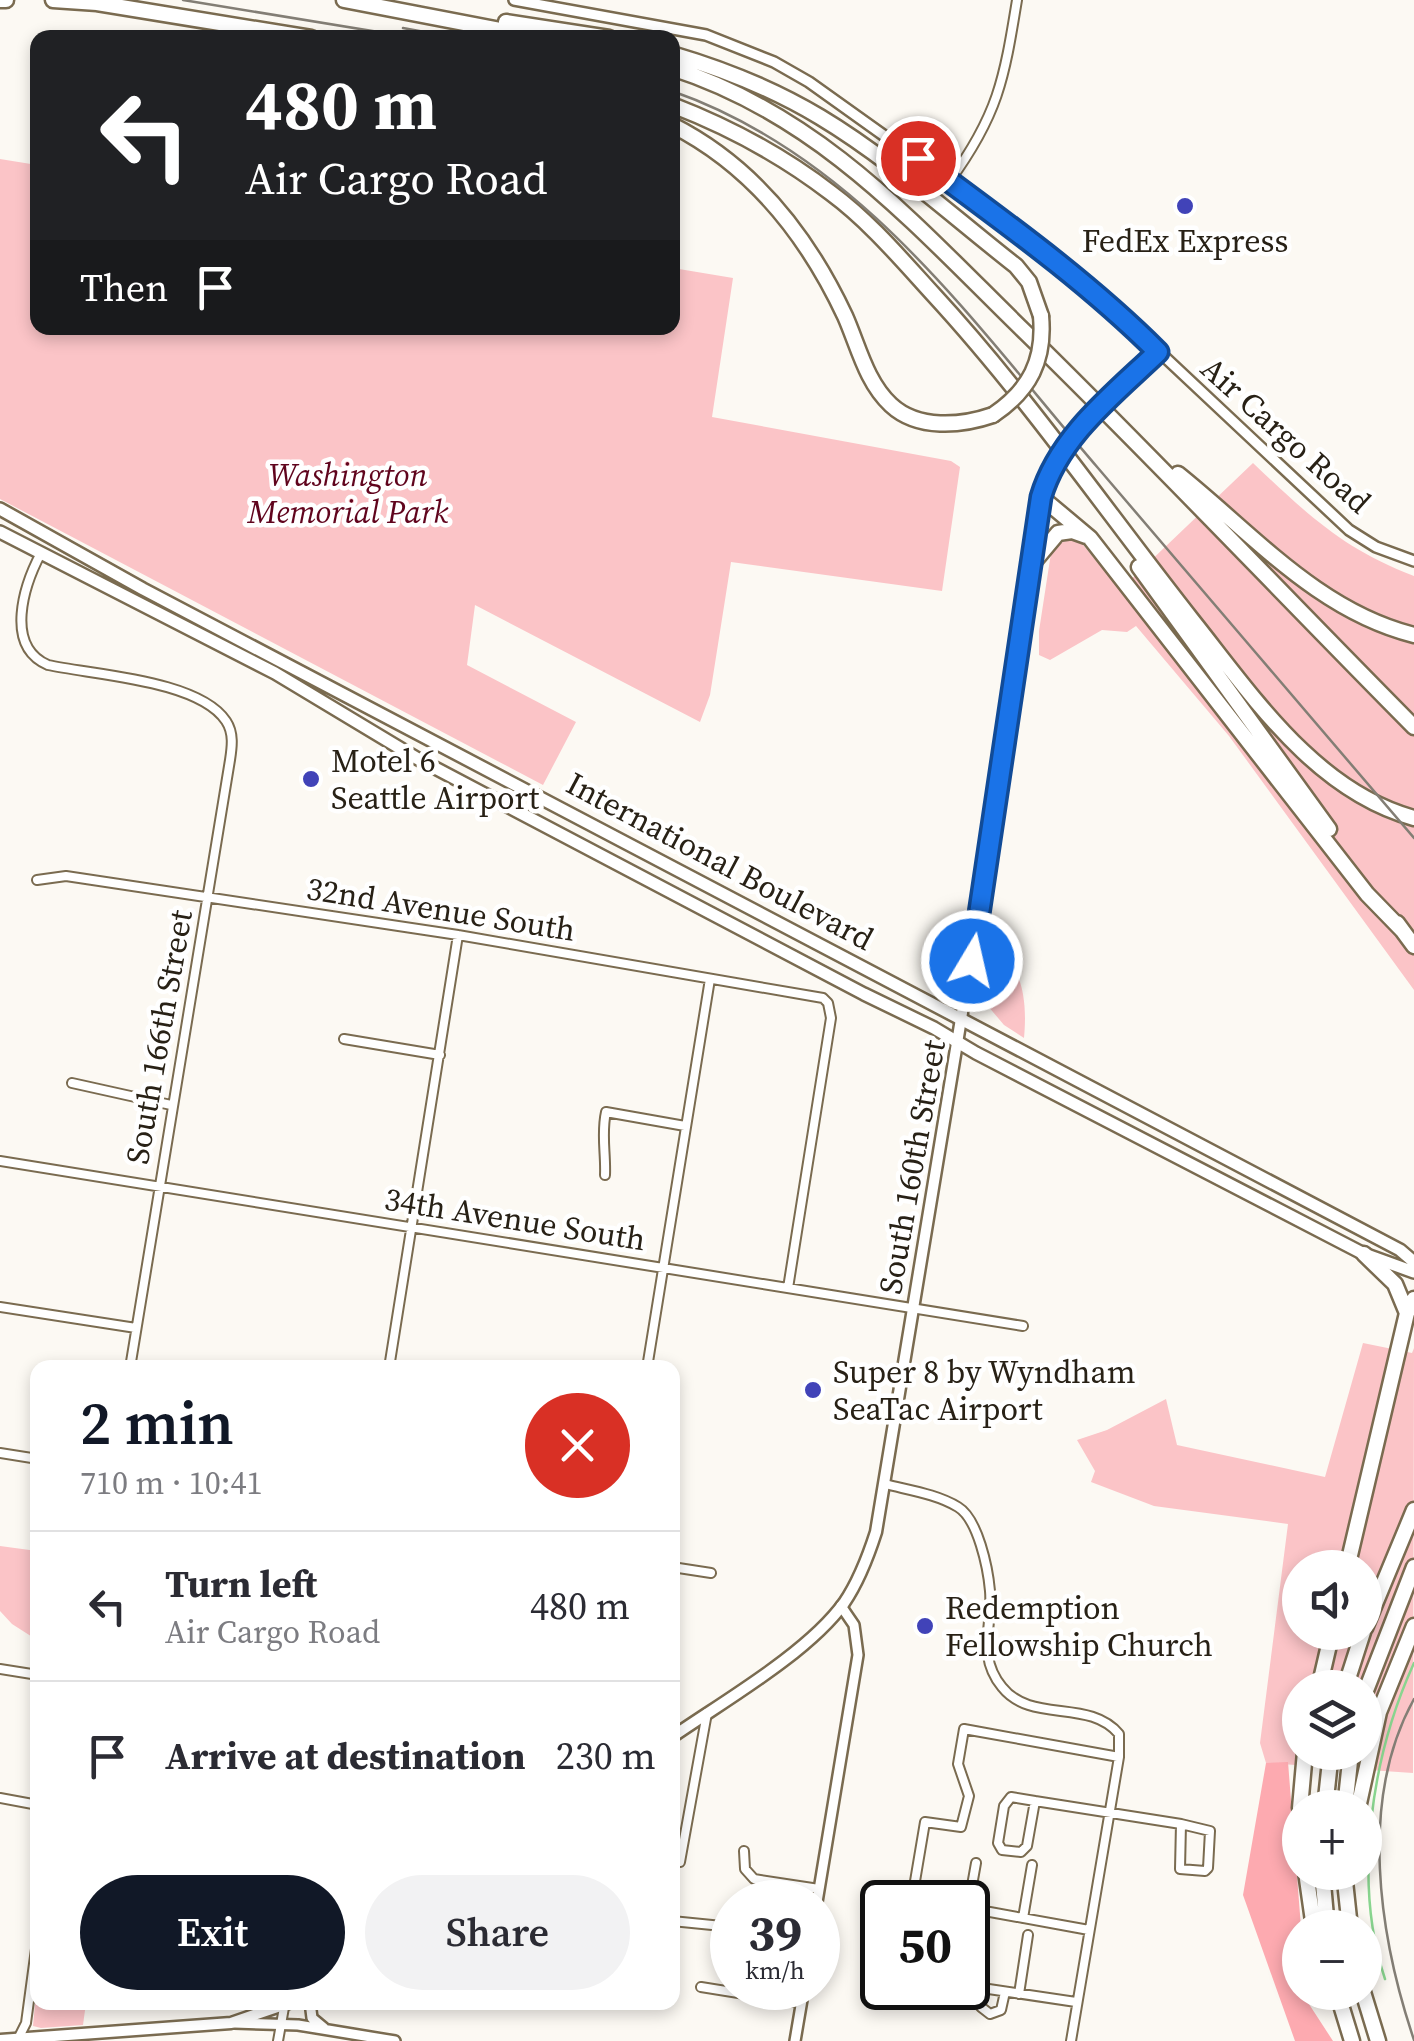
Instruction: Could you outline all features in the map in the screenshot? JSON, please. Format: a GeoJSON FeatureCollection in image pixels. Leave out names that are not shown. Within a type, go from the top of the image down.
{"type":"FeatureCollection","features":[{"type":"Feature","properties":{"kind":"highway"},"geometry":{"type":"LineString","coordinates":[[53,0],[258,30]]}},
{"type":"Feature","properties":{"kind":"highway"},"geometry":{"type":"LineString","coordinates":[[344,0],[504,30]]}},
{"type":"Feature","properties":{"kind":"highway"},"geometry":{"type":"LineString","coordinates":[[424,13],[573,30]]}},
{"type":"Feature","properties":{"kind":"highway"},"geometry":{"type":"LineString","coordinates":[[680,57],[761,87],[820,117],[1016,266],[1030,282],[1043,336],[1034,374],[1021,394],[993,415],[973,422],[935,423],[900,412],[889,404],[871,378],[819,264],[795,228],[736,164],[680,130]]}},
{"type":"Feature","properties":{"kind":"highway"},"geometry":{"type":"LineString","coordinates":[[680,71],[744,97],[802,129],[906,214],[1138,442],[1414,727]]}},
{"type":"Feature","properties":{"kind":"highway"},"geometry":{"type":"LineString","coordinates":[[680,108],[731,130],[777,156],[833,194],[892,249],[1004,375],[1109,515],[1283,731],[1333,776],[1414,818]]}},
{"type":"Feature","properties":{"kind":"highway"},"geometry":{"type":"LineString","coordinates":[[1138,442],[1314,590],[1374,624],[1414,635]]}},
{"type":"Feature","properties":{"kind":"highway"},"geometry":{"type":"LineString","coordinates":[[1041,497],[1090,538],[1367,894],[1402,930]]}},
{"type":"Feature","properties":{"kind":"highway"},"geometry":{"type":"LineString","coordinates":[[1109,515],[1123,545],[1414,946]]}},
{"type":"Feature","properties":{"kind":"highway"},"geometry":{"type":"LineString","coordinates":[[1032,564],[1058,533],[1072,531],[1090,538]]}},
{"type":"Feature","properties":{"kind":"highway"},"geometry":{"type":"LineString","coordinates":[[1351,1550],[1410,1306],[1395,1284],[1364,1254]]}},
{"type":"Feature","properties":{"kind":"highway"},"geometry":{"type":"LineString","coordinates":[[1382,1587],[1414,1510]]}},
{"type":"Feature","properties":{"kind":"highway"},"geometry":{"type":"LineString","coordinates":[[1374,1670],[1414,1567]]}},
{"type":"Feature","properties":{"kind":"highway"},"geometry":{"type":"LineString","coordinates":[[1362,1790],[1379,1712],[1414,1626]]}},
{"type":"Feature","properties":{"kind":"highway"},"geometry":{"type":"LineString","coordinates":[[1342,2010],[1352,2041]]}},
{"type":"Feature","properties":{"kind":"highway"},"geometry":{"type":"LineString","coordinates":[[1369,2010],[1378,2041]]}},
{"type":"Feature","properties":{"kind":"main road","name":"South 160th Street"},"geometry":{"type":"LineString","coordinates":[[680,1731],[807,1641],[842,1606],[868,1558],[885,1484],[962,1020],[1041,497],[1052,465],[1072,437],[1158,352]]}},
{"type":"Feature","properties":{"kind":"main road","name":"International Boulevard"},"geometry":{"type":"LineString","coordinates":[[0,509],[1400,1250],[1414,1262]]}},
{"type":"Feature","properties":{"kind":"main road","name":"International Boulevard"},"geometry":{"type":"LineString","coordinates":[[0,532],[272,672],[418,758],[958,1042],[1364,1254],[1414,1272]]}},
{"type":"Feature","properties":{"kind":"main road"},"geometry":{"type":"LineString","coordinates":[[41,553],[55,550],[84,556]]}},
{"type":"Feature","properties":{"kind":"main road"},"geometry":{"type":"LineString","coordinates":[[0,2040],[231,2023],[269,2010]]}},
{"type":"Feature","properties":{"kind":"street","name":"Air Cargo Road"},"geometry":{"type":"LineString","coordinates":[[514,0],[682,28],[735,45],[809,82],[1061,266],[1121,316],[1350,530],[1376,547],[1414,561]]}},
{"type":"Feature","properties":{"kind":"street"},"geometry":{"type":"LineString","coordinates":[[950,182],[975,146],[1001,90],[1017,0]]}},
{"type":"Feature","properties":{"kind":"street","name":"South 166th Street"},"geometry":{"type":"LineString","coordinates":[[41,553],[34,567],[21,626],[26,647],[43,663],[171,688],[223,716],[232,733],[131,1360]]}},
{"type":"Feature","properties":{"kind":"street","name":"32nd Avenue South"},"geometry":{"type":"LineString","coordinates":[[36,880],[66,876],[458,936],[815,996],[828,1003],[831,1010],[788,1288]]}},
{"type":"Feature","properties":{"kind":"street"},"geometry":{"type":"LineString","coordinates":[[390,1360],[458,936]]}},
{"type":"Feature","properties":{"kind":"street"},"geometry":{"type":"LineString","coordinates":[[648,1360],[710,979]]}},
{"type":"Feature","properties":{"kind":"street"},"geometry":{"type":"LineString","coordinates":[[344,1038],[440,1055]]}},
{"type":"Feature","properties":{"kind":"street"},"geometry":{"type":"LineString","coordinates":[[72,1084],[171,1105]]}},
{"type":"Feature","properties":{"kind":"street"},"geometry":{"type":"LineString","coordinates":[[604,1175],[602,1131],[606,1112],[685,1126]]}},
{"type":"Feature","properties":{"kind":"street","name":"34th Avenue South"},"geometry":{"type":"LineString","coordinates":[[0,1161],[1023,1326]]}},
{"type":"Feature","properties":{"kind":"street"},"geometry":{"type":"LineString","coordinates":[[0,1308],[136,1328]]}},
{"type":"Feature","properties":{"kind":"street"},"geometry":{"type":"LineString","coordinates":[[0,1453],[30,1458]]}},
{"type":"Feature","properties":{"kind":"street"},"geometry":{"type":"LineString","coordinates":[[885,1484],[940,1498],[972,1520],[990,1589],[986,1651],[1002,1688],[1018,1701],[1033,1706],[1096,1716],[1119,1734],[1120,1757],[1070,2041]]}},
{"type":"Feature","properties":{"kind":"street"},"geometry":{"type":"LineString","coordinates":[[680,1568],[711,1572]]}},
{"type":"Feature","properties":{"kind":"street"},"geometry":{"type":"LineString","coordinates":[[820,1880],[858,1655],[854,1626],[842,1606]]}},
{"type":"Feature","properties":{"kind":"street"},"geometry":{"type":"LineString","coordinates":[[0,1669],[30,1673]]}},
{"type":"Feature","properties":{"kind":"street"},"geometry":{"type":"LineString","coordinates":[[680,1862],[706,1713]]}},
{"type":"Feature","properties":{"kind":"street"},"geometry":{"type":"LineString","coordinates":[[915,1880],[925,1822],[961,1827],[969,1796],[958,1764],[964,1730],[1120,1757]]}},
{"type":"Feature","properties":{"kind":"street"},"geometry":{"type":"LineString","coordinates":[[1035,1801],[1024,1850],[999,1848],[1006,1800],[1011,1797],[1181,1824],[1210,1831],[1205,1872],[1180,1869],[1181,1824]]}},
{"type":"Feature","properties":{"kind":"street"},"geometry":{"type":"LineString","coordinates":[[0,1798],[30,1803]]}},
{"type":"Feature","properties":{"kind":"street"},"geometry":{"type":"LineString","coordinates":[[744,1851],[745,1869],[754,1878],[766,1880]]}},
{"type":"Feature","properties":{"kind":"street"},"geometry":{"type":"LineString","coordinates":[[973,1880],[976,1863]]}},
{"type":"Feature","properties":{"kind":"street"},"geometry":{"type":"LineString","coordinates":[[1023,1918],[1032,1866]]}},
{"type":"Feature","properties":{"kind":"street"},"geometry":{"type":"LineString","coordinates":[[990,1912],[1088,1930]]}},
{"type":"Feature","properties":{"kind":"street"},"geometry":{"type":"LineString","coordinates":[[680,1922],[710,1925]]}},
{"type":"Feature","properties":{"kind":"street"},"geometry":{"type":"LineString","coordinates":[[1019,1994],[1028,1934]]}},
{"type":"Feature","properties":{"kind":"street"},"geometry":{"type":"LineString","coordinates":[[701,1987],[710,1989]]}},
{"type":"Feature","properties":{"kind":"street"},"geometry":{"type":"LineString","coordinates":[[990,1989],[1076,2002]]}},
{"type":"Feature","properties":{"kind":"street"},"geometry":{"type":"LineString","coordinates":[[985,2010],[990,2014],[1000,2010],[1005,1992]]}},
{"type":"Feature","properties":{"kind":"street"},"geometry":{"type":"LineString","coordinates":[[18,2040],[26,2022],[30,1993]]}},
{"type":"Feature","properties":{"kind":"street"},"geometry":{"type":"LineString","coordinates":[[278,2041],[285,2010]]}},
{"type":"Feature","properties":{"kind":"street"},"geometry":{"type":"LineString","coordinates":[[311,2010],[312,2018],[326,2029]]}},
{"type":"Feature","properties":{"kind":"street"},"geometry":{"type":"LineString","coordinates":[[795,2041],[800,2010]]}},
{"type":"Feature","properties":{"kind":"street"},"geometry":{"type":"LineString","coordinates":[[231,2023],[281,2023],[395,2041]]}},
{"type":"Feature","properties":{"kind":"green space","name":"Washington Memorial Park"},"geometry":{"type":"Polygon","coordinates":[[[0,159],[30,164],[30,335],[680,335],[680,269],[733,278],[712,417],[951,461],[960,467],[942,591],[731,562],[710,695],[700,722],[475,605],[467,665],[576,722],[543,785],[0,499],[0,159]]]}},
{"type":"Feature","properties":{"kind":"green space"},"geometry":{"type":"Polygon","coordinates":[[[1253,463],[1346,542],[1414,576],[1414,990],[1229,736],[1136,626],[1127,632],[1102,630],[1050,660],[1039,655],[1039,631],[1055,545],[1074,538],[1080,541],[1120,590],[1253,463]]]}},
{"type":"Feature","properties":{"kind":"green space"},"geometry":{"type":"Polygon","coordinates":[[[990,948],[1002,955],[1017,974],[1024,999],[1024,1038],[1004,1025],[982,999],[990,948]]]}},
{"type":"Feature","properties":{"kind":"green space"},"geometry":{"type":"Polygon","coordinates":[[[1363,1343],[1412,1353],[1414,1348],[1413,1773],[1369,1770],[1382,1770],[1382,1670],[1282,1670],[1282,1764],[1266,1763],[1260,1743],[1282,1571],[1282,1650],[1382,1650],[1382,1550],[1285,1550],[1288,1524],[1154,1506],[1091,1482],[1095,1471],[1077,1440],[1107,1430],[1166,1399],[1177,1445],[1325,1477],[1363,1343]]]}},
{"type":"Feature","properties":{"kind":"green space"},"geometry":{"type":"Polygon","coordinates":[[[0,1546],[30,1550],[30,1636],[0,1611],[0,1546]]]}},
{"type":"Feature","properties":{"kind":"green space"},"geometry":{"type":"Polygon","coordinates":[[[34,2010],[85,2010],[83,2025],[33,2026],[34,2010]]]}},
{"type":"Feature","properties":{"kind":"shaded area"},"geometry":{"type":"Polygon","coordinates":[[[1282,1762],[1282,1770],[1289,1770],[1290,1790],[1282,1790],[1282,1890],[1298,1890],[1300,1910],[1282,1910],[1282,2004],[1243,1895],[1266,1763],[1282,1762]]]}},
{"type":"Feature","properties":{"kind":"shaded area"},"geometry":{"type":"Polygon","coordinates":[[[1284,2010],[1313,2010],[1333,2041],[1295,2041],[1284,2010]]]}},
{"type":"Feature","properties":{"kind":"waterway"},"geometry":{"type":"LineString","coordinates":[[1385,1979],[1370,1901],[1371,1819],[1387,1737],[1414,1663]]}},
{"type":"Feature","properties":{"kind":"tram line"},"geometry":{"type":"LineString","coordinates":[[183,0],[366,30]]}},
{"type":"Feature","properties":{"kind":"tram line"},"geometry":{"type":"LineString","coordinates":[[403,28],[414,30]]}},
{"type":"Feature","properties":{"kind":"tram line"},"geometry":{"type":"LineString","coordinates":[[680,94],[739,120],[801,157],[857,201],[909,250],[958,302],[1414,838]]}},
{"type":"Feature","properties":{"kind":"tram line"},"geometry":{"type":"LineString","coordinates":[[1414,1699],[1396,1738],[1385,1780],[1380,1824],[1384,1913],[1391,1957],[1414,2040]]}},
{"type":"Feature","properties":{"kind":"place","name":"FedEx Express"},"geometry":{"type":"Point","coordinates":[1185,206]}},
{"type":"Feature","properties":{"kind":"place","name":"Motel 6 Seattle Airport"},"geometry":{"type":"Point","coordinates":[311,779]}},
{"type":"Feature","properties":{"kind":"place","name":"Super 8 by Wyndham SeaTac Airport"},"geometry":{"type":"Point","coordinates":[813,1390]}},
{"type":"Feature","properties":{"kind":"place","name":"Redemption Fellowship Church"},"geometry":{"type":"Point","coordinates":[925,1626]}},
{"type":"Feature","properties":{"kind":"route"},"geometry":{"type":"LineString","coordinates":[[918,158],[1061,266],[1158,352],[1072,437],[1052,465],[1041,497],[972,961]]}}]}
